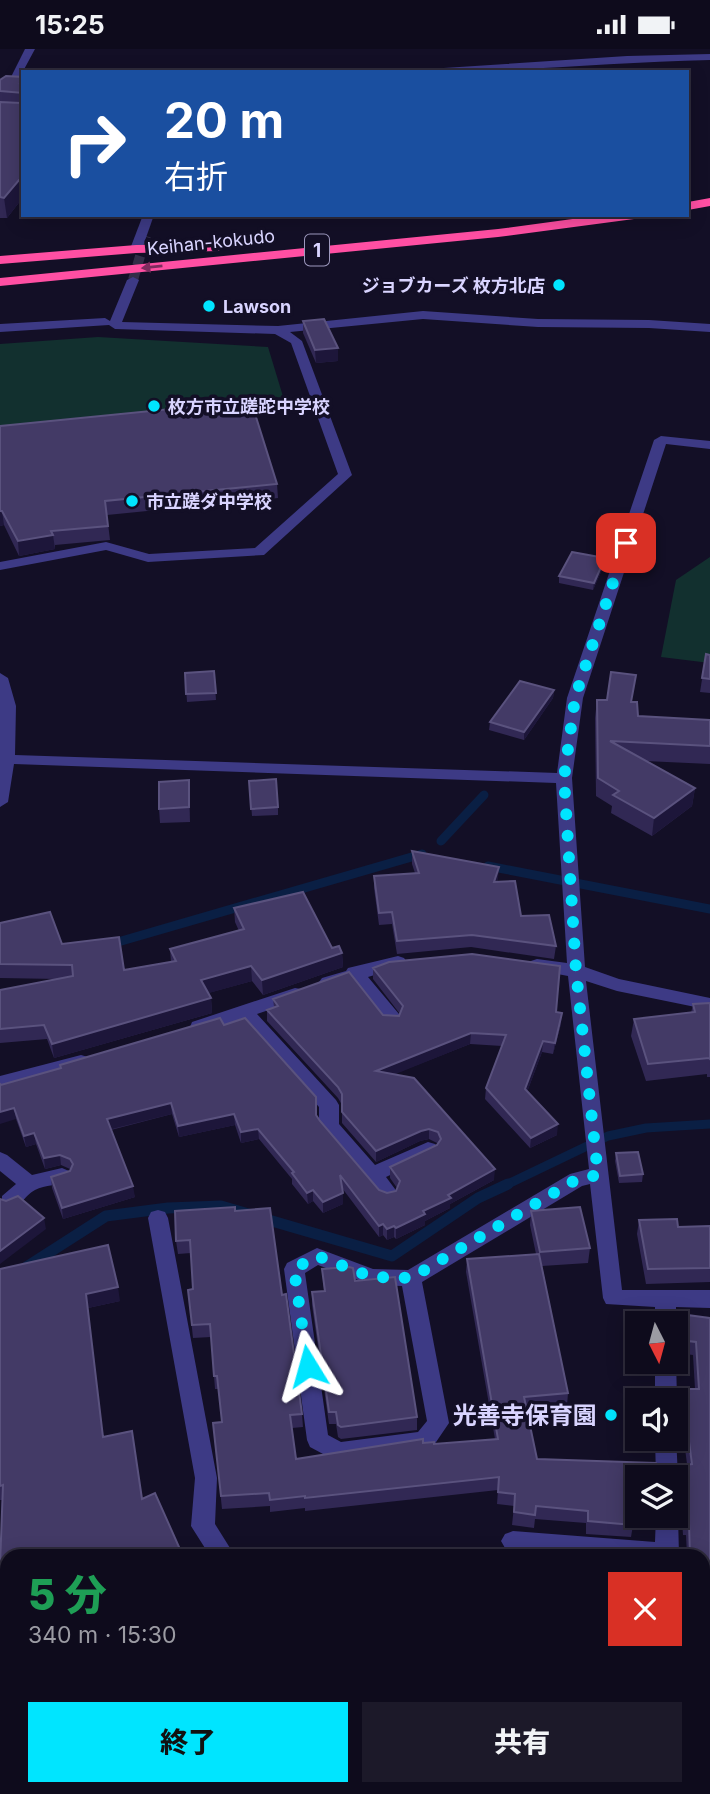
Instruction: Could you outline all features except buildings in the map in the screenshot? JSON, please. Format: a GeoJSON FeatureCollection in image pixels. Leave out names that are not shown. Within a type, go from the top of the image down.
{"type":"FeatureCollection","features":[{"type":"Feature","properties":{"kind":"highway"},"geometry":{"type":"LineString","coordinates":[[689,206],[710,202]]}},
{"type":"Feature","properties":{"kind":"highway","name":"Keihan-kokudo"},"geometry":{"type":"LineString","coordinates":[[0,269],[529,217]]}},
{"type":"Feature","properties":{"kind":"highway","name":"Keihan-kokudo"},"geometry":{"type":"LineString","coordinates":[[0,282],[130,275],[619,217]]}},
{"type":"Feature","properties":{"kind":"highway"},"geometry":{"type":"LineString","coordinates":[[0,260],[136,250],[229,248]]}},
{"type":"Feature","properties":{"kind":"street"},"geometry":{"type":"LineString","coordinates":[[0,96],[11,86],[30,49]]}},
{"type":"Feature","properties":{"kind":"street"},"geometry":{"type":"LineString","coordinates":[[456,70],[627,58],[710,57]]}},
{"type":"Feature","properties":{"kind":"street"},"geometry":{"type":"LineString","coordinates":[[136,250],[148,217]]}},
{"type":"Feature","properties":{"kind":"street"},"geometry":{"type":"LineString","coordinates":[[146,236],[155,217]]}},
{"type":"Feature","properties":{"kind":"street"},"geometry":{"type":"LineString","coordinates":[[110,324],[130,275]]}},
{"type":"Feature","properties":{"kind":"street"},"geometry":{"type":"LineString","coordinates":[[0,328],[110,324],[278,330],[423,315],[518,322],[710,328]]}},
{"type":"Feature","properties":{"kind":"street"},"geometry":{"type":"LineString","coordinates":[[0,566],[106,546],[148,558],[259,552],[345,475],[296,341],[278,330]]}},
{"type":"Feature","properties":{"kind":"street"},"geometry":{"type":"LineString","coordinates":[[710,445],[661,440],[575,698],[564,778],[576,971],[613,1298],[710,1299]]}},
{"type":"Feature","properties":{"kind":"street"},"geometry":{"type":"LineString","coordinates":[[0,678],[4,693],[4,759],[0,801]]}},
{"type":"Feature","properties":{"kind":"street"},"geometry":{"type":"LineString","coordinates":[[4,759],[564,778]]}},
{"type":"Feature","properties":{"kind":"street"},"geometry":{"type":"LineString","coordinates":[[183,1032],[354,972],[421,959]]}},
{"type":"Feature","properties":{"kind":"street"},"geometry":{"type":"LineString","coordinates":[[514,962],[576,971],[617,985],[710,1004]]}},
{"type":"Feature","properties":{"kind":"street"},"geometry":{"type":"LineString","coordinates":[[354,972],[392,1019]]}},
{"type":"Feature","properties":{"kind":"street"},"geometry":{"type":"LineString","coordinates":[[244,1011],[328,1105],[329,1126],[388,1193]]}},
{"type":"Feature","properties":{"kind":"street"},"geometry":{"type":"LineString","coordinates":[[0,1083],[93,1058]]}},
{"type":"Feature","properties":{"kind":"street"},"geometry":{"type":"LineString","coordinates":[[372,1175],[428,1149]]}},
{"type":"Feature","properties":{"kind":"street"},"geometry":{"type":"LineString","coordinates":[[0,1160],[29,1184]]}},
{"type":"Feature","properties":{"kind":"street"},"geometry":{"type":"LineString","coordinates":[[411,1278],[438,1423],[424,1441],[338,1452],[318,1440],[294,1269],[317,1256],[372,1277],[411,1278],[577,1179],[598,1175]]}},
{"type":"Feature","properties":{"kind":"street"},"geometry":{"type":"LineString","coordinates":[[9,1202],[29,1184],[62,1176]]}},
{"type":"Feature","properties":{"kind":"street"},"geometry":{"type":"LineString","coordinates":[[158,1218],[206,1478],[203,1526],[216,1549]]}},
{"type":"Feature","properties":{"kind":"street"},"geometry":{"type":"LineString","coordinates":[[665,1298],[666,1311]]}},
{"type":"Feature","properties":{"kind":"street"},"geometry":{"type":"LineString","coordinates":[[667,1528],[667,1549]]}},
{"type":"Feature","properties":{"kind":"street"},"geometry":{"type":"LineString","coordinates":[[513,1541],[601,1549]]}},
{"type":"Feature","properties":{"kind":"green space"},"geometry":{"type":"Polygon","coordinates":[[[98,337],[268,347],[285,403],[0,429],[0,344],[98,337]]]}},
{"type":"Feature","properties":{"kind":"green space"},"geometry":{"type":"Polygon","coordinates":[[[710,557],[710,663],[661,657],[676,580],[710,557]]]}},
{"type":"Feature","properties":{"kind":"waterway"},"geometry":{"type":"LineString","coordinates":[[441,841],[484,795]]}},
{"type":"Feature","properties":{"kind":"waterway"},"geometry":{"type":"LineString","coordinates":[[111,944],[422,854]]}},
{"type":"Feature","properties":{"kind":"waterway"},"geometry":{"type":"LineString","coordinates":[[488,866],[710,909]]}},
{"type":"Feature","properties":{"kind":"waterway"},"geometry":{"type":"LineString","coordinates":[[504,1186],[608,1136],[646,1128],[710,1124]]}},
{"type":"Feature","properties":{"kind":"waterway"},"geometry":{"type":"LineString","coordinates":[[25,1268],[106,1216],[168,1208],[221,1206],[392,1256],[478,1198],[508,1184]]}},
{"type":"Feature","properties":{"kind":"tunnel"},"geometry":{"type":"LineString","coordinates":[[133,280],[146,236]]}},
{"type":"Feature","properties":{"kind":"place","name":"ジョブカーズ 枚方北店"},"geometry":{"type":"Point","coordinates":[559,285]}},
{"type":"Feature","properties":{"kind":"place","name":"Lawson"},"geometry":{"type":"Point","coordinates":[209,306]}},
{"type":"Feature","properties":{"kind":"place","name":"枚方市立蹉跎中学校"},"geometry":{"type":"Point","coordinates":[154,406]}},
{"type":"Feature","properties":{"kind":"place","name":"市立蹉ダ中学校"},"geometry":{"type":"Point","coordinates":[132,501]}},
{"type":"Feature","properties":{"kind":"place","name":"光善寺保育園"},"geometry":{"type":"Point","coordinates":[611,1415]}},
{"type":"Feature","properties":{"kind":"route"},"geometry":{"type":"LineString","coordinates":[[308,1366],[294,1269],[317,1256],[372,1277],[411,1278],[577,1179],[598,1175],[576,971],[564,778],[575,698],[626,543]]}}]}
